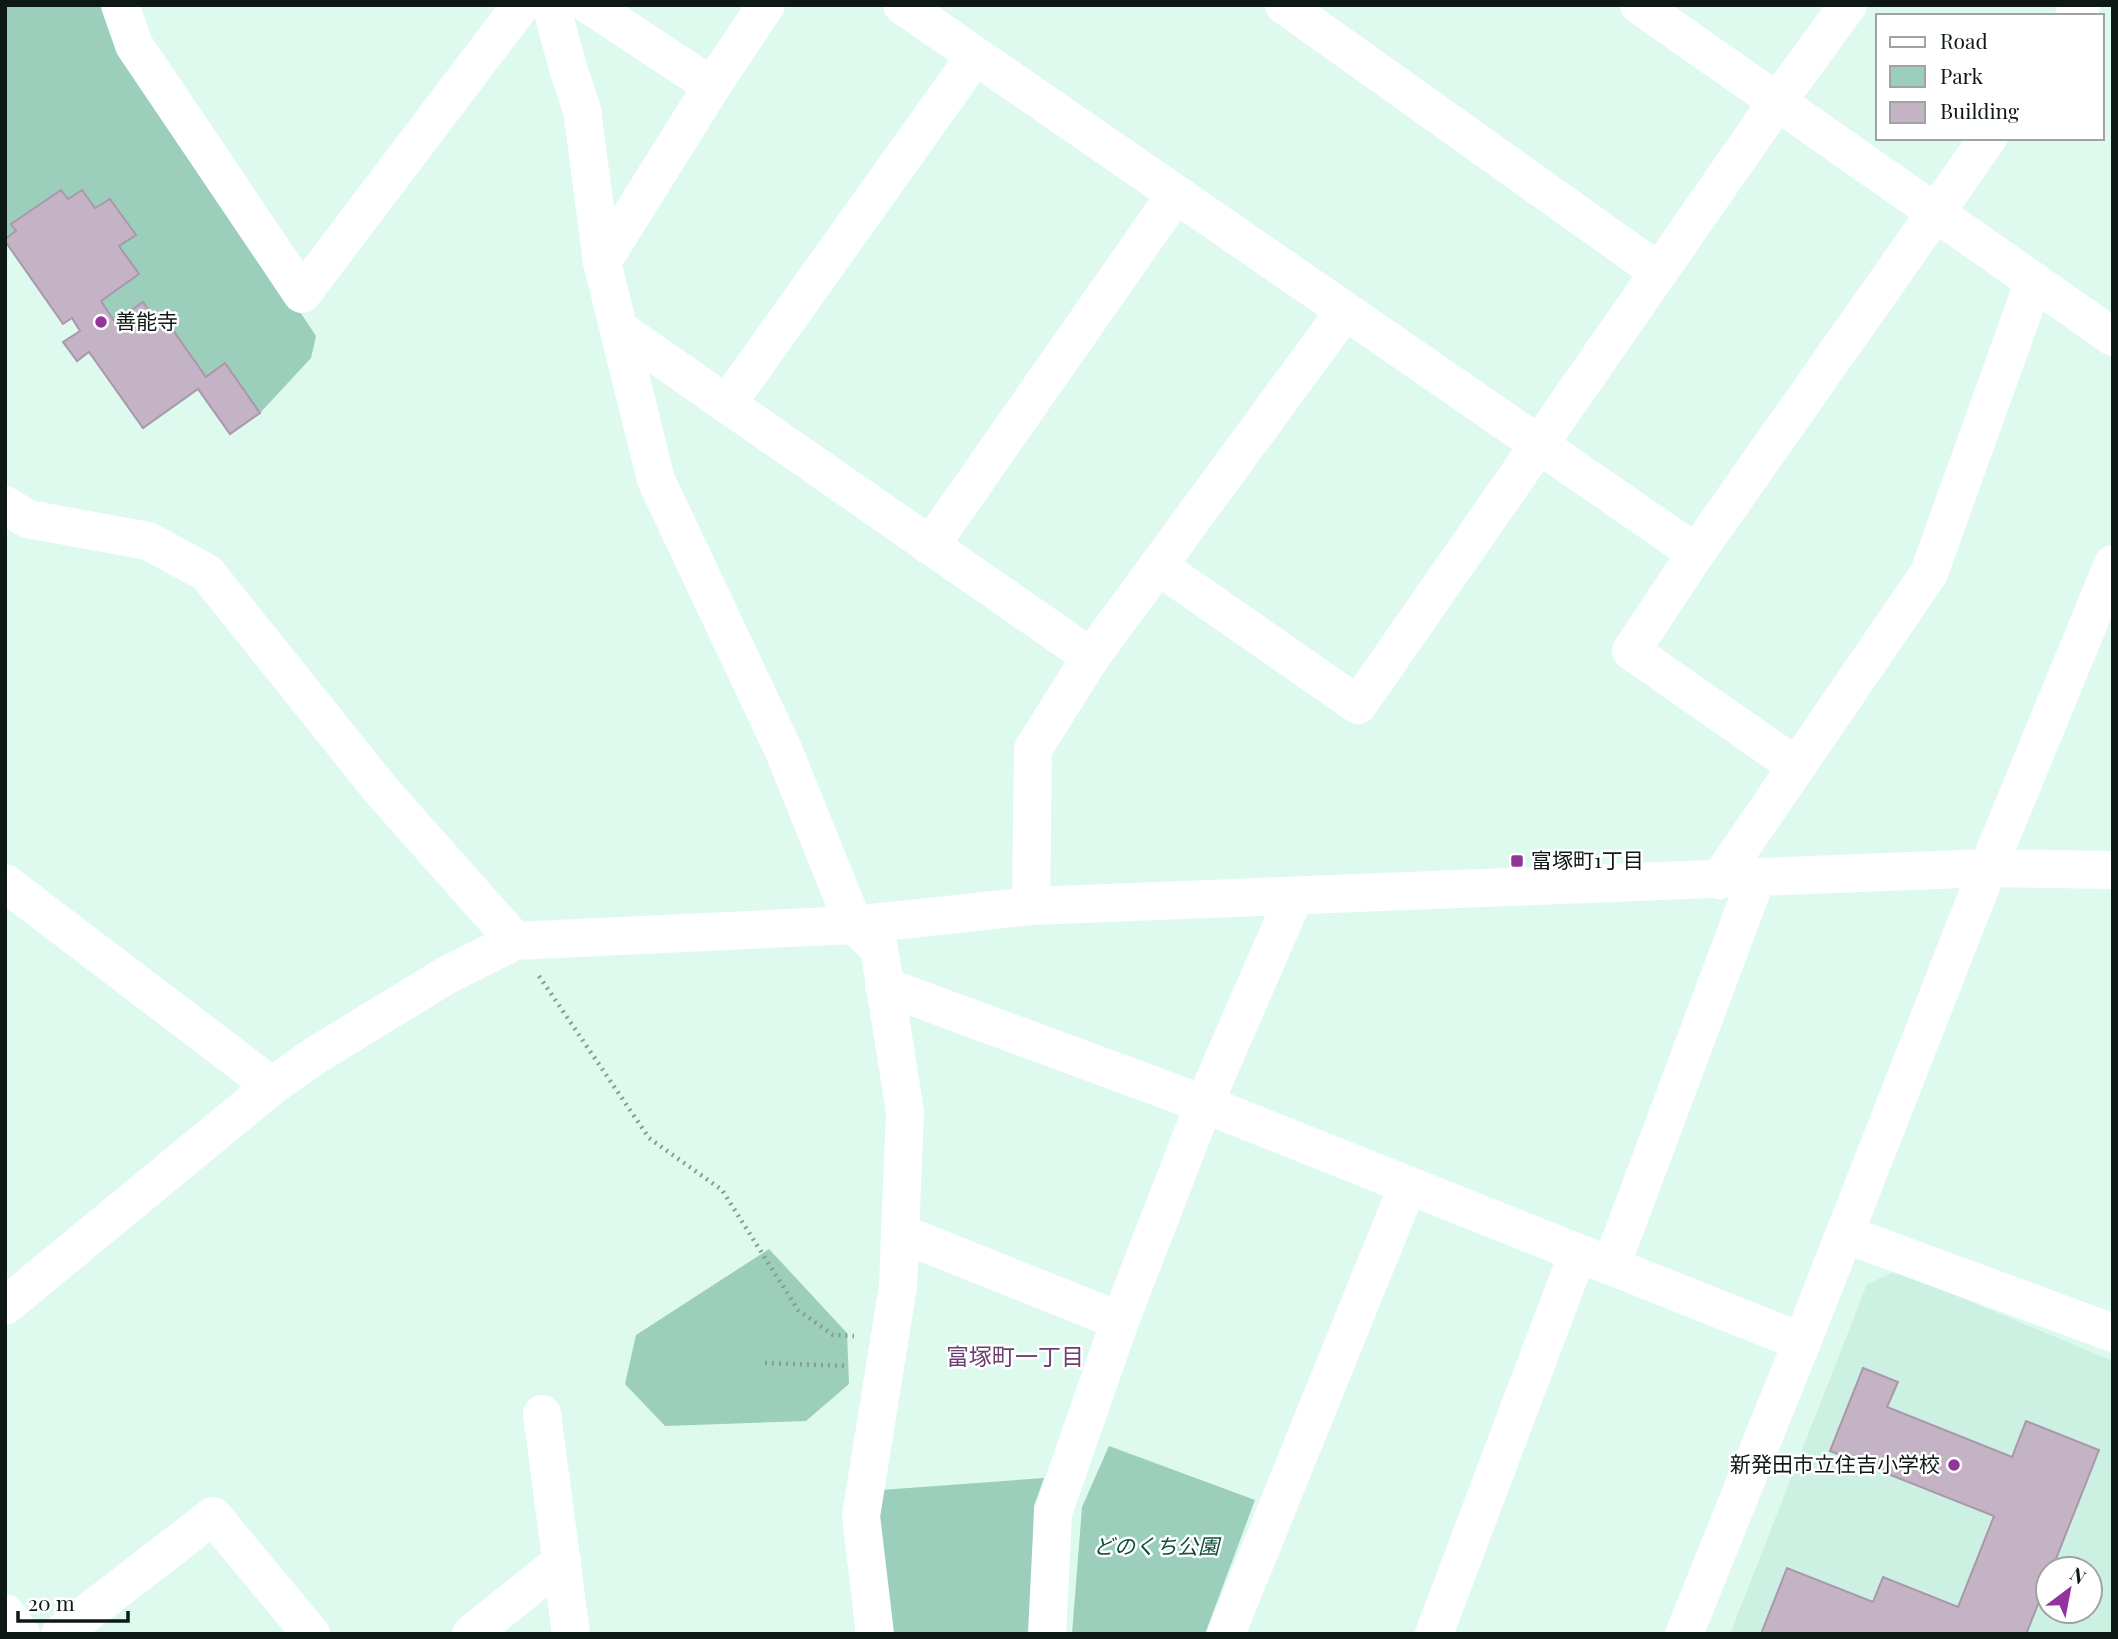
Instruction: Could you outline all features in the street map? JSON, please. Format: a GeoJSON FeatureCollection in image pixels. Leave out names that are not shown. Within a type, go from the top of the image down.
{"type":"FeatureCollection","features":[{"type":"Feature","properties":{"kind":"street"},"geometry":{"type":"LineString","coordinates":[[120,5],[134,45],[302,294],[522,5]]}},
{"type":"Feature","properties":{"kind":"street"},"geometry":{"type":"LineString","coordinates":[[551,5],[582,110],[602,262],[656,481],[783,748],[854,925],[879,948],[905,1112],[898,1286],[861,1516],[875,1634]]}},
{"type":"Feature","properties":{"kind":"street"},"geometry":{"type":"LineString","coordinates":[[589,5],[712,86]]}},
{"type":"Feature","properties":{"kind":"street"},"geometry":{"type":"LineString","coordinates":[[602,262],[766,5]]}},
{"type":"Feature","properties":{"kind":"street"},"geometry":{"type":"LineString","coordinates":[[902,5],[1696,553]]}},
{"type":"Feature","properties":{"kind":"street"},"geometry":{"type":"LineString","coordinates":[[1284,5],[1659,272]]}},
{"type":"Feature","properties":{"kind":"street"},"geometry":{"type":"LineString","coordinates":[[1639,5],[2113,337]]}},
{"type":"Feature","properties":{"kind":"street"},"geometry":{"type":"LineString","coordinates":[[1158,566],[1358,705],[1777,102],[1848,5]]}},
{"type":"Feature","properties":{"kind":"street"},"geometry":{"type":"LineString","coordinates":[[727,404],[975,56]]}},
{"type":"Feature","properties":{"kind":"street"},"geometry":{"type":"LineString","coordinates":[[1796,766],[1631,651],[1696,553],[1987,140]]}},
{"type":"Feature","properties":{"kind":"street"},"geometry":{"type":"LineString","coordinates":[[930,546],[1175,194]]}},
{"type":"Feature","properties":{"kind":"street"},"geometry":{"type":"LineString","coordinates":[[1434,1634],[1594,1259],[1738,879],[1796,766],[1929,573],[2034,281]]}},
{"type":"Feature","properties":{"kind":"street"},"geometry":{"type":"LineString","coordinates":[[1031,906],[1033,749],[1091,657],[1345,311]]}},
{"type":"Feature","properties":{"kind":"street"},"geometry":{"type":"LineString","coordinates":[[619,329],[1091,657]]}},
{"type":"Feature","properties":{"kind":"street"},"geometry":{"type":"LineString","coordinates":[[5,505],[28,519],[148,541],[207,573],[381,790],[515,941]]}},
{"type":"Feature","properties":{"kind":"street"},"geometry":{"type":"LineString","coordinates":[[1684,1634],[1988,868],[2113,564]]}},
{"type":"Feature","properties":{"kind":"street"},"geometry":{"type":"LineString","coordinates":[[5,1306],[272,1086],[316,1055],[447,975],[515,941],[854,925],[1031,906],[1988,868],[2113,870]]}},
{"type":"Feature","properties":{"kind":"street"},"geometry":{"type":"LineString","coordinates":[[5,883],[272,1086]]}},
{"type":"Feature","properties":{"kind":"street"},"geometry":{"type":"LineString","coordinates":[[1047,1634],[1053,1513],[1119,1321],[1204,1104],[1294,897]]}},
{"type":"Feature","properties":{"kind":"street"},"geometry":{"type":"LineString","coordinates":[[884,986],[1204,1104],[1802,1342]]}},
{"type":"Feature","properties":{"kind":"street"},"geometry":{"type":"LineString","coordinates":[[1226,1634],[1408,1185]]}},
{"type":"Feature","properties":{"kind":"street"},"geometry":{"type":"LineString","coordinates":[[900,1233],[1119,1321]]}},
{"type":"Feature","properties":{"kind":"street"},"geometry":{"type":"LineString","coordinates":[[1845,1234],[2113,1333]]}},
{"type":"Feature","properties":{"kind":"street"},"geometry":{"type":"LineString","coordinates":[[542,1414],[571,1634]]}},
{"type":"Feature","properties":{"kind":"street"},"geometry":{"type":"LineString","coordinates":[[60,1634],[213,1516],[311,1634]]}},
{"type":"Feature","properties":{"kind":"street"},"geometry":{"type":"LineString","coordinates":[[471,1634],[562,1561]]}},
{"type":"Feature","properties":{"kind":"street"},"geometry":{"type":"LineString","coordinates":[[5,1613],[21,1634]]}},
{"type":"Feature","properties":{"kind":"path"},"geometry":{"type":"LineString","coordinates":[[515,941],[649,1138],[722,1190],[798,1310],[833,1335],[888,1353]]}},
{"type":"Feature","properties":{"kind":"path"},"geometry":{"type":"LineString","coordinates":[[765,1363],[888,1353]]}},
{"type":"Feature","properties":{"kind":"shaded area","name":"新発田市立住吉小学校"},"geometry":{"type":"Polygon","coordinates":[[[1897,1271],[2113,1361],[2113,1634],[1730,1634],[1867,1284],[1897,1271]]]}},
{"type":"Feature","properties":{"kind":"green space"},"geometry":{"type":"Polygon","coordinates":[[[5,5],[114,5],[136,65],[316,336],[311,358],[260,413],[226,364],[206,377],[164,316],[156,321],[143,302],[115,322],[101,301],[119,246],[135,235],[110,199],[95,208],[68,199],[61,190],[11,224],[16,231],[5,239],[5,5]]]}},
{"type":"Feature","properties":{"kind":"green space"},"geometry":{"type":"Polygon","coordinates":[[[769,1249],[847,1333],[849,1384],[806,1421],[665,1426],[625,1384],[636,1335],[769,1249]]]}},
{"type":"Feature","properties":{"kind":"green space","name":"どのくち公園"},"geometry":{"type":"Polygon","coordinates":[[[1109,1446],[1255,1500],[1205,1634],[1072,1634],[1082,1507],[1109,1446]]]}},
{"type":"Feature","properties":{"kind":"green space"},"geometry":{"type":"Polygon","coordinates":[[[1044,1478],[1034,1506],[1032,1634],[891,1634],[877,1555],[881,1490],[1044,1478]]]}},
{"type":"Feature","properties":{"kind":"building"},"geometry":{"type":"Polygon","coordinates":[[[61,190],[68,199],[82,190],[95,208],[110,199],[136,235],[119,246],[139,274],[101,301],[115,322],[143,302],[156,321],[163,316],[206,377],[225,363],[260,413],[230,434],[198,389],[143,428],[89,352],[77,361],[63,342],[80,331],[72,318],[63,324],[5,241],[16,231],[11,224],[61,190]]]}},
{"type":"Feature","properties":{"kind":"building"},"geometry":{"type":"Polygon","coordinates":[[[1863,1368],[1898,1382],[1887,1407],[2012,1457],[2026,1421],[2099,1450],[2058,1555],[2034,1555],[2034,1614],[2027,1632],[2030,1634],[1761,1634],[1787,1568],[1873,1602],[1883,1577],[1958,1607],[1994,1516],[1830,1451],[1863,1368]]]}},
{"type":"Feature","properties":{"kind":"place","name":"善能寺"},"geometry":{"type":"Point","coordinates":[101,322]}},
{"type":"Feature","properties":{"kind":"place","name":"富塚町1丁目"},"geometry":{"type":"Point","coordinates":[1517,861]}},
{"type":"Feature","properties":{"kind":"place","name":"新発田市立住吉小学校"},"geometry":{"type":"Point","coordinates":[1954,1465]}},
{"type":"Feature","properties":{"kind":"district","name":"富塚町一丁目"},"geometry":{"type":"Point","coordinates":[1015,1357]}}]}
